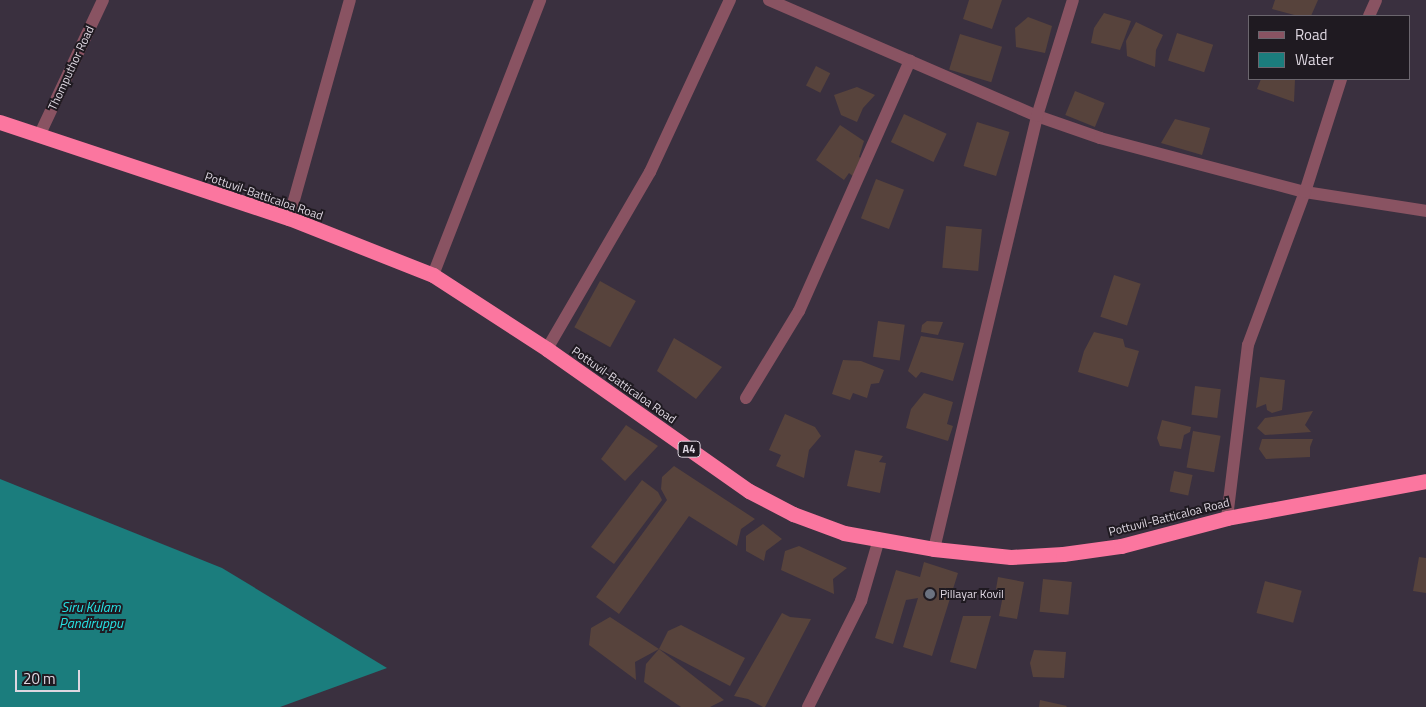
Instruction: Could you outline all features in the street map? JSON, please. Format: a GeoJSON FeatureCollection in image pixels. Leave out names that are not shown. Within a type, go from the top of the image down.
{"type":"FeatureCollection","features":[{"type":"Feature","properties":{"kind":"highway","name":"Pottuvil-Batticaloa Road"},"geometry":{"type":"LineString","coordinates":[[0,122],[289,218],[434,275],[547,349],[749,491],[793,514],[844,533],[934,549],[1011,557],[1062,554],[1121,546],[1227,518],[1426,481]]}},
{"type":"Feature","properties":{"kind":"street","name":"Thomputhor Road"},"geometry":{"type":"LineString","coordinates":[[39,136],[103,0]]}},
{"type":"Feature","properties":{"kind":"street"},"geometry":{"type":"LineString","coordinates":[[289,218],[350,0]]}},
{"type":"Feature","properties":{"kind":"street"},"geometry":{"type":"LineString","coordinates":[[434,275],[540,0]]}},
{"type":"Feature","properties":{"kind":"street"},"geometry":{"type":"LineString","coordinates":[[547,349],[650,172],[730,0]]}},
{"type":"Feature","properties":{"kind":"street"},"geometry":{"type":"LineString","coordinates":[[769,0],[1038,116],[1100,138],[1306,192],[1426,211]]}},
{"type":"Feature","properties":{"kind":"street"},"geometry":{"type":"LineString","coordinates":[[934,549],[1038,116],[1073,0]]}},
{"type":"Feature","properties":{"kind":"street"},"geometry":{"type":"LineString","coordinates":[[1369,15],[1376,0]]}},
{"type":"Feature","properties":{"kind":"street"},"geometry":{"type":"LineString","coordinates":[[746,398],[799,311],[910,60]]}},
{"type":"Feature","properties":{"kind":"street"},"geometry":{"type":"LineString","coordinates":[[1227,518],[1248,345],[1306,192],[1341,80]]}},
{"type":"Feature","properties":{"kind":"street"},"geometry":{"type":"LineString","coordinates":[[808,707],[861,601],[879,539]]}},
{"type":"Feature","properties":{"kind":"water","name":"Siru Kulam Pandiruppu"},"geometry":{"type":"Polygon","coordinates":[[[0,479],[222,568],[387,668],[280,707],[0,707],[0,479]]]}},
{"type":"Feature","properties":{"kind":"building"},"geometry":{"type":"Polygon","coordinates":[[[969,0],[1002,0],[992,29],[963,19],[969,0]]]}},
{"type":"Feature","properties":{"kind":"building"},"geometry":{"type":"Polygon","coordinates":[[[1275,0],[1318,0],[1311,15],[1294,15],[1272,9],[1275,0]]]}},
{"type":"Feature","properties":{"kind":"building"},"geometry":{"type":"Polygon","coordinates":[[[1104,13],[1131,21],[1120,50],[1091,43],[1094,28],[1104,13]]]}},
{"type":"Feature","properties":{"kind":"building"},"geometry":{"type":"Polygon","coordinates":[[[1028,17],[1052,26],[1045,53],[1016,47],[1015,28],[1028,17]]]}},
{"type":"Feature","properties":{"kind":"building"},"geometry":{"type":"Polygon","coordinates":[[[1136,22],[1163,35],[1156,50],[1155,67],[1127,56],[1126,41],[1136,22]]]}},
{"type":"Feature","properties":{"kind":"building"},"geometry":{"type":"Polygon","coordinates":[[[1177,33],[1213,45],[1204,72],[1168,61],[1177,33]]]}},
{"type":"Feature","properties":{"kind":"building"},"geometry":{"type":"Polygon","coordinates":[[[960,34],[1002,47],[991,82],[949,69],[960,34]]]}},
{"type":"Feature","properties":{"kind":"building"},"geometry":{"type":"Polygon","coordinates":[[[816,66],[830,73],[820,93],[806,86],[816,66]]]}},
{"type":"Feature","properties":{"kind":"building"},"geometry":{"type":"Polygon","coordinates":[[[1261,80],[1295,80],[1294,102],[1257,89],[1261,80]]]}},
{"type":"Feature","properties":{"kind":"building"},"geometry":{"type":"Polygon","coordinates":[[[857,87],[875,95],[863,108],[857,122],[841,115],[834,95],[857,87]]]}},
{"type":"Feature","properties":{"kind":"building"},"geometry":{"type":"Polygon","coordinates":[[[1075,91],[1105,103],[1095,127],[1065,115],[1075,91]]]}},
{"type":"Feature","properties":{"kind":"building"},"geometry":{"type":"Polygon","coordinates":[[[904,114],[947,134],[933,162],[891,142],[904,114]]]}},
{"type":"Feature","properties":{"kind":"building"},"geometry":{"type":"Polygon","coordinates":[[[1175,119],[1210,128],[1202,155],[1161,143],[1175,119]]]}},
{"type":"Feature","properties":{"kind":"building"},"geometry":{"type":"Polygon","coordinates":[[[977,122],[1010,132],[996,176],[964,166],[977,122]]]}},
{"type":"Feature","properties":{"kind":"building"},"geometry":{"type":"Polygon","coordinates":[[[840,125],[864,141],[859,157],[865,161],[854,177],[849,173],[844,180],[816,160],[840,125]]]}},
{"type":"Feature","properties":{"kind":"building"},"geometry":{"type":"Polygon","coordinates":[[[876,179],[904,190],[889,229],[861,218],[876,179]]]}},
{"type":"Feature","properties":{"kind":"building"},"geometry":{"type":"Polygon","coordinates":[[[946,226],[982,229],[978,271],[942,268],[946,226]]]}},
{"type":"Feature","properties":{"kind":"building"},"geometry":{"type":"Polygon","coordinates":[[[1114,275],[1141,284],[1127,325],[1100,317],[1114,275]]]}},
{"type":"Feature","properties":{"kind":"building"},"geometry":{"type":"Polygon","coordinates":[[[600,281],[636,301],[610,347],[574,327],[600,281]]]}},
{"type":"Feature","properties":{"kind":"building"},"geometry":{"type":"Polygon","coordinates":[[[878,321],[905,325],[900,360],[873,357],[878,321]]]}},
{"type":"Feature","properties":{"kind":"building"},"geometry":{"type":"Polygon","coordinates":[[[927,321],[943,322],[938,335],[921,332],[922,325],[927,321]]]}},
{"type":"Feature","properties":{"kind":"building"},"geometry":{"type":"Polygon","coordinates":[[[1094,332],[1123,339],[1125,347],[1139,351],[1128,387],[1078,372],[1084,351],[1094,332]]]}},
{"type":"Feature","properties":{"kind":"building"},"geometry":{"type":"Polygon","coordinates":[[[921,336],[964,343],[953,381],[921,372],[916,378],[908,371],[921,336]]]}},
{"type":"Feature","properties":{"kind":"building"},"geometry":{"type":"Polygon","coordinates":[[[674,338],[722,367],[696,399],[657,371],[674,338]]]}},
{"type":"Feature","properties":{"kind":"building"},"geometry":{"type":"Polygon","coordinates":[[[843,360],[861,361],[884,370],[879,383],[871,384],[867,398],[853,393],[850,400],[832,394],[843,360]]]}},
{"type":"Feature","properties":{"kind":"building"},"geometry":{"type":"Polygon","coordinates":[[[1260,377],[1285,380],[1282,410],[1272,413],[1267,410],[1266,404],[1256,408],[1260,377]]]}},
{"type":"Feature","properties":{"kind":"building"},"geometry":{"type":"Polygon","coordinates":[[[1195,386],[1221,389],[1217,418],[1191,415],[1195,386]]]}},
{"type":"Feature","properties":{"kind":"building"},"geometry":{"type":"Polygon","coordinates":[[[924,393],[953,402],[947,424],[953,426],[948,441],[906,428],[911,409],[924,393]]]}},
{"type":"Feature","properties":{"kind":"building"},"geometry":{"type":"Polygon","coordinates":[[[1313,411],[1305,425],[1311,432],[1265,435],[1257,428],[1265,418],[1313,411]]]}},
{"type":"Feature","properties":{"kind":"building"},"geometry":{"type":"Polygon","coordinates":[[[785,414],[815,427],[821,436],[809,450],[804,478],[776,466],[781,455],[769,450],[785,414]]]}},
{"type":"Feature","properties":{"kind":"building"},"geometry":{"type":"Polygon","coordinates":[[[1162,420],[1191,427],[1190,432],[1184,435],[1181,449],[1160,446],[1157,438],[1162,420]]]}},
{"type":"Feature","properties":{"kind":"building"},"geometry":{"type":"Polygon","coordinates":[[[626,425],[658,446],[625,481],[601,459],[626,425]]]}},
{"type":"Feature","properties":{"kind":"building"},"geometry":{"type":"Polygon","coordinates":[[[1193,431],[1221,436],[1214,472],[1187,467],[1193,431]]]}},
{"type":"Feature","properties":{"kind":"building"},"geometry":{"type":"Polygon","coordinates":[[[1262,439],[1313,439],[1310,447],[1310,457],[1266,459],[1259,449],[1262,439]]]}},
{"type":"Feature","properties":{"kind":"building"},"geometry":{"type":"Polygon","coordinates":[[[855,450],[883,456],[879,462],[886,463],[880,493],[847,486],[855,450]]]}},
{"type":"Feature","properties":{"kind":"building"},"geometry":{"type":"Polygon","coordinates":[[[674,466],[755,519],[741,529],[737,546],[689,516],[619,614],[596,597],[667,500],[661,489],[662,477],[674,466]]]}},
{"type":"Feature","properties":{"kind":"building"},"geometry":{"type":"Polygon","coordinates":[[[1174,471],[1193,475],[1188,495],[1170,492],[1174,471]]]}},
{"type":"Feature","properties":{"kind":"building"},"geometry":{"type":"Polygon","coordinates":[[[642,480],[658,492],[662,500],[614,564],[591,547],[642,480]]]}},
{"type":"Feature","properties":{"kind":"building"},"geometry":{"type":"Polygon","coordinates":[[[763,524],[782,539],[766,551],[764,561],[746,551],[746,536],[763,524]]]}},
{"type":"Feature","properties":{"kind":"building"},"geometry":{"type":"Polygon","coordinates":[[[799,546],[847,568],[833,579],[834,594],[781,570],[785,551],[799,546]]]}},
{"type":"Feature","properties":{"kind":"building"},"geometry":{"type":"Polygon","coordinates":[[[1419,557],[1426,558],[1426,593],[1413,591],[1419,557]]]}},
{"type":"Feature","properties":{"kind":"building"},"geometry":{"type":"Polygon","coordinates":[[[924,562],[958,573],[932,656],[903,647],[918,598],[906,600],[893,644],[875,638],[896,570],[920,577],[924,562]]]}},
{"type":"Feature","properties":{"kind":"building"},"geometry":{"type":"Polygon","coordinates":[[[998,577],[1024,582],[1017,619],[999,616],[1004,590],[996,589],[998,577]]]}},
{"type":"Feature","properties":{"kind":"building"},"geometry":{"type":"Polygon","coordinates":[[[1043,579],[1072,582],[1068,615],[1040,612],[1043,579]]]}},
{"type":"Feature","properties":{"kind":"building"},"geometry":{"type":"Polygon","coordinates":[[[1265,581],[1302,591],[1293,623],[1256,613],[1265,581]]]}},
{"type":"Feature","properties":{"kind":"building"},"geometry":{"type":"Polygon","coordinates":[[[782,613],[790,617],[811,619],[765,707],[763,707],[748,699],[734,696],[782,613]]]}},
{"type":"Feature","properties":{"kind":"building"},"geometry":{"type":"Polygon","coordinates":[[[963,616],[991,616],[976,669],[950,662],[963,616]]]}},
{"type":"Feature","properties":{"kind":"building"},"geometry":{"type":"Polygon","coordinates":[[[610,617],[659,649],[635,662],[636,680],[589,645],[591,628],[610,617]]]}},
{"type":"Feature","properties":{"kind":"building"},"geometry":{"type":"Polygon","coordinates":[[[681,625],[745,658],[730,686],[659,649],[668,631],[681,625]]]}},
{"type":"Feature","properties":{"kind":"building"},"geometry":{"type":"Polygon","coordinates":[[[659,649],[724,700],[710,707],[681,707],[644,682],[646,664],[659,649]]]}},
{"type":"Feature","properties":{"kind":"building"},"geometry":{"type":"Polygon","coordinates":[[[1034,650],[1066,652],[1064,678],[1033,677],[1030,663],[1034,650]]]}},
{"type":"Feature","properties":{"kind":"building"},"geometry":{"type":"Polygon","coordinates":[[[1040,700],[1067,706],[1039,707],[1040,700]]]}},
{"type":"Feature","properties":{"kind":"place","name":"Pillayar Kovil"},"geometry":{"type":"Point","coordinates":[930,594]}}]}
